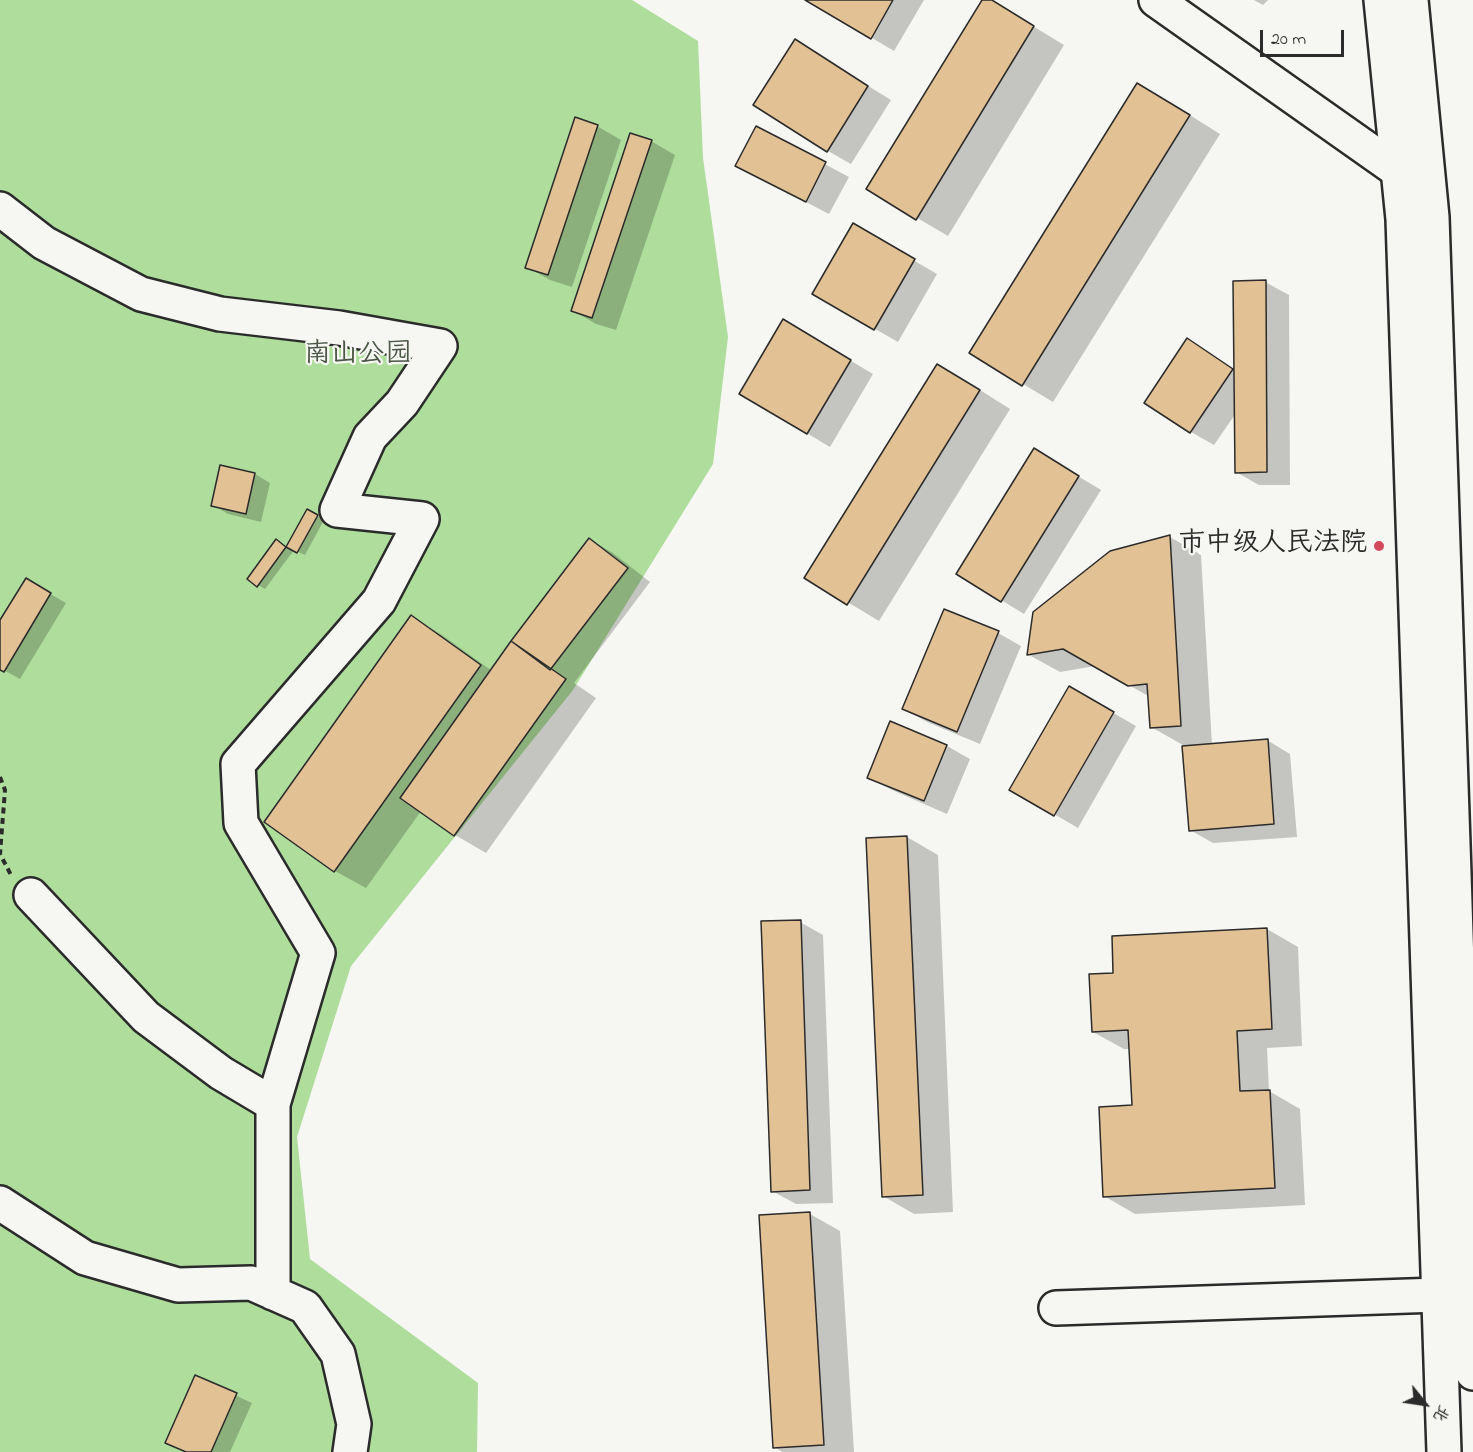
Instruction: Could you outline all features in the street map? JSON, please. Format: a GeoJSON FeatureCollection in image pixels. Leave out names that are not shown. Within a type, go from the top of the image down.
{"type":"FeatureCollection","features":[{"type":"Feature","properties":{"kind":"street"},"geometry":{"type":"LineString","coordinates":[[1156,0],[1412,170]]}},
{"type":"Feature","properties":{"kind":"street"},"geometry":{"type":"LineString","coordinates":[[1381,0],[1412,170]]}},
{"type":"Feature","properties":{"kind":"street"},"geometry":{"type":"LineString","coordinates":[[1411,0],[1412,170],[1403,243],[1460,1292],[1473,1373]]}},
{"type":"Feature","properties":{"kind":"street"},"geometry":{"type":"LineString","coordinates":[[0,209],[44,243],[141,294],[220,314],[339,328],[440,346],[402,403],[370,437],[337,510],[422,519],[379,601],[238,764],[241,823],[318,953],[273,1104],[273,1293]]}},
{"type":"Feature","properties":{"kind":"street"},"geometry":{"type":"LineString","coordinates":[[31,895],[146,1017],[220,1073],[273,1104]]}},
{"type":"Feature","properties":{"kind":"street"},"geometry":{"type":"LineString","coordinates":[[0,1203],[85,1258],[178,1285],[250,1283],[305,1307],[338,1354],[354,1424],[350,1452]]}},
{"type":"Feature","properties":{"kind":"street"},"geometry":{"type":"LineString","coordinates":[[1056,1308],[1460,1292]]}},
{"type":"Feature","properties":{"kind":"street"},"geometry":{"type":"LineString","coordinates":[[1444,1452],[1460,1292]]}},
{"type":"Feature","properties":{"kind":"path"},"geometry":{"type":"LineString","coordinates":[[0,777],[5,790],[0,854],[9,873],[31,895]]}},
{"type":"Feature","properties":{"kind":"green space","name":"南山公园"},"geometry":{"type":"Polygon","coordinates":[[[0,0],[632,0],[698,41],[703,158],[728,337],[713,464],[573,690],[351,966],[297,1137],[310,1259],[478,1383],[477,1452],[0,1452],[0,0]]]}},
{"type":"Feature","properties":{"kind":"building"},"geometry":{"type":"Polygon","coordinates":[[[805,0],[893,0],[871,39],[805,0]]]}},
{"type":"Feature","properties":{"kind":"building"},"geometry":{"type":"Polygon","coordinates":[[[982,0],[992,0],[1034,26],[916,220],[866,189],[982,0]]]}},
{"type":"Feature","properties":{"kind":"building"},"geometry":{"type":"Polygon","coordinates":[[[795,39],[868,86],[827,152],[753,105],[795,39]]]}},
{"type":"Feature","properties":{"kind":"building"},"geometry":{"type":"Polygon","coordinates":[[[1137,83],[1190,115],[1022,386],[969,353],[1137,83]]]}},
{"type":"Feature","properties":{"kind":"building"},"geometry":{"type":"Polygon","coordinates":[[[575,117],[598,125],[548,275],[525,268],[575,117]]]}},
{"type":"Feature","properties":{"kind":"building"},"geometry":{"type":"Polygon","coordinates":[[[756,126],[826,162],[806,202],[735,166],[756,126]]]}},
{"type":"Feature","properties":{"kind":"building"},"geometry":{"type":"Polygon","coordinates":[[[630,133],[652,140],[592,318],[571,311],[630,133]]]}},
{"type":"Feature","properties":{"kind":"building"},"geometry":{"type":"Polygon","coordinates":[[[853,223],[915,259],[874,330],[812,294],[853,223]]]}},
{"type":"Feature","properties":{"kind":"building"},"geometry":{"type":"Polygon","coordinates":[[[1266,280],[1267,472],[1235,473],[1233,281],[1266,280]]]}},
{"type":"Feature","properties":{"kind":"building"},"geometry":{"type":"Polygon","coordinates":[[[783,319],[851,360],[807,434],[739,394],[783,319]]]}},
{"type":"Feature","properties":{"kind":"building"},"geometry":{"type":"Polygon","coordinates":[[[1187,338],[1233,369],[1190,433],[1144,403],[1187,338]]]}},
{"type":"Feature","properties":{"kind":"building"},"geometry":{"type":"Polygon","coordinates":[[[937,364],[980,390],[847,605],[804,578],[937,364]]]}},
{"type":"Feature","properties":{"kind":"building"},"geometry":{"type":"Polygon","coordinates":[[[1034,448],[1079,476],[1001,602],[956,574],[1034,448]]]}},
{"type":"Feature","properties":{"kind":"building"},"geometry":{"type":"Polygon","coordinates":[[[220,465],[255,473],[246,514],[211,506],[220,465]]]}},
{"type":"Feature","properties":{"kind":"building"},"geometry":{"type":"Polygon","coordinates":[[[307,509],[318,515],[297,553],[286,547],[307,509]]]}},
{"type":"Feature","properties":{"kind":"building"},"geometry":{"type":"Polygon","coordinates":[[[1170,535],[1181,726],[1150,728],[1147,684],[1128,686],[1063,649],[1027,655],[1033,612],[1110,551],[1170,535]]]}},
{"type":"Feature","properties":{"kind":"building"},"geometry":{"type":"Polygon","coordinates":[[[589,538],[628,568],[550,670],[511,641],[589,538]]]}},
{"type":"Feature","properties":{"kind":"building"},"geometry":{"type":"Polygon","coordinates":[[[276,539],[286,547],[257,587],[247,579],[276,539]]]}},
{"type":"Feature","properties":{"kind":"building"},"geometry":{"type":"Polygon","coordinates":[[[26,578],[51,593],[4,672],[0,670],[0,620],[26,578]]]}},
{"type":"Feature","properties":{"kind":"building"},"geometry":{"type":"Polygon","coordinates":[[[944,609],[999,631],[957,732],[902,709],[944,609]]]}},
{"type":"Feature","properties":{"kind":"building"},"geometry":{"type":"Polygon","coordinates":[[[411,615],[481,665],[334,872],[264,822],[411,615]]]}},
{"type":"Feature","properties":{"kind":"building"},"geometry":{"type":"Polygon","coordinates":[[[511,641],[566,679],[454,836],[400,798],[511,641]]]}},
{"type":"Feature","properties":{"kind":"building"},"geometry":{"type":"Polygon","coordinates":[[[1069,686],[1114,712],[1054,816],[1009,790],[1069,686]]]}},
{"type":"Feature","properties":{"kind":"building"},"geometry":{"type":"Polygon","coordinates":[[[890,721],[947,745],[924,801],[867,778],[890,721]]]}},
{"type":"Feature","properties":{"kind":"building"},"geometry":{"type":"Polygon","coordinates":[[[1268,739],[1274,824],[1189,831],[1182,746],[1268,739]]]}},
{"type":"Feature","properties":{"kind":"building"},"geometry":{"type":"Polygon","coordinates":[[[907,836],[923,1195],[882,1197],[866,838],[907,836]]]}},
{"type":"Feature","properties":{"kind":"building"},"geometry":{"type":"Polygon","coordinates":[[[801,920],[810,1190],[771,1192],[761,921],[801,920]]]}},
{"type":"Feature","properties":{"kind":"building"},"geometry":{"type":"Polygon","coordinates":[[[1267,928],[1272,1029],[1237,1031],[1240,1091],[1270,1090],[1275,1188],[1103,1197],[1099,1107],[1132,1105],[1128,1030],[1092,1032],[1089,974],[1113,973],[1112,936],[1267,928]]]}},
{"type":"Feature","properties":{"kind":"building"},"geometry":{"type":"Polygon","coordinates":[[[810,1212],[824,1445],[773,1448],[759,1215],[810,1212]]]}},
{"type":"Feature","properties":{"kind":"building"},"geometry":{"type":"Polygon","coordinates":[[[195,1375],[237,1393],[211,1452],[186,1452],[165,1443],[195,1375]]]}},
{"type":"Feature","properties":{"kind":"place","name":"市中级人民法院"},"geometry":{"type":"Point","coordinates":[1379,546]}}]}
